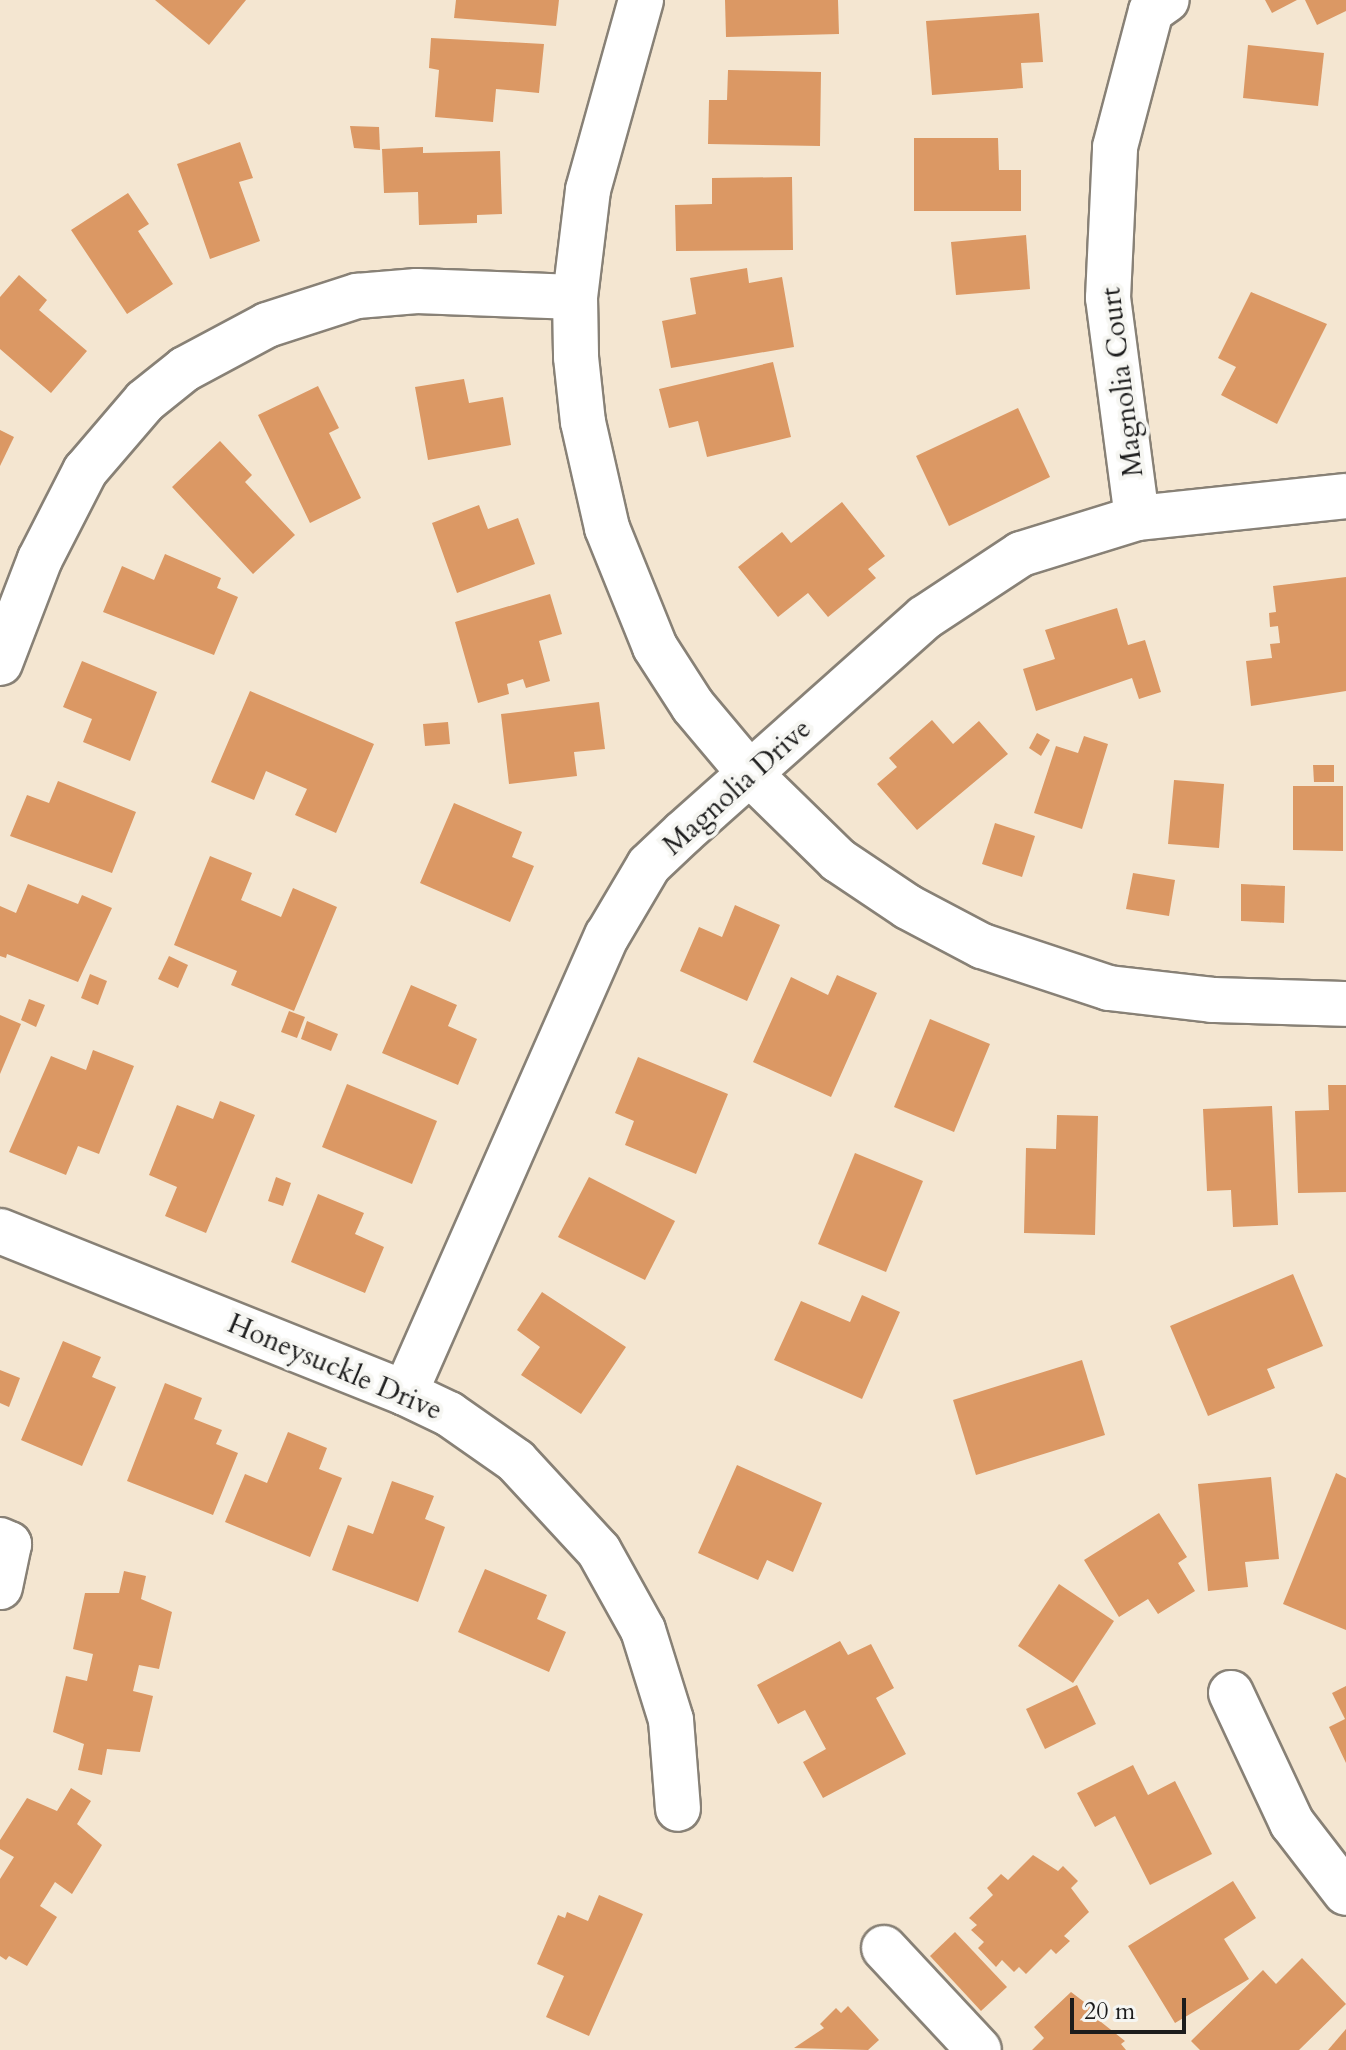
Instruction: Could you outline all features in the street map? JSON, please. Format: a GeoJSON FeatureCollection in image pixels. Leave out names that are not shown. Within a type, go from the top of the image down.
{"type":"FeatureCollection","features":[{"type":"Feature","properties":{"kind":"street"},"geometry":{"type":"LineString","coordinates":[[641,0],[588,190],[575,297],[583,422],[607,528],[625,578],[655,647],[693,706],[751,775],[802,828],[872,885],[945,929],[1024,964],[1154,995],[1346,1004]]}},
{"type":"Feature","properties":{"kind":"street","name":"Magnolia Court"},"geometry":{"type":"LineString","coordinates":[[1137,518],[1108,298],[1115,147],[1159,5]]}},
{"type":"Feature","properties":{"kind":"street"},"geometry":{"type":"LineString","coordinates":[[0,663],[40,559],[85,471],[145,401],[185,369],[267,325],[357,296],[417,291],[575,297]]}},
{"type":"Feature","properties":{"kind":"street","name":"Magnolia Drive"},"geometry":{"type":"LineString","coordinates":[[405,1393],[626,898],[649,865],[936,610],[1021,554],[1137,518],[1346,496]]}},
{"type":"Feature","properties":{"kind":"street","name":"Honeysuckle Drive"},"geometry":{"type":"LineString","coordinates":[[0,1231],[405,1393],[449,1414],[516,1461],[599,1551],[643,1630],[659,1672],[671,1720],[678,1809]]}},
{"type":"Feature","properties":{"kind":"street"},"geometry":{"type":"LineString","coordinates":[[0,1540],[9,1544],[0,1587]]}},
{"type":"Feature","properties":{"kind":"street"},"geometry":{"type":"LineString","coordinates":[[1231,1693],[1292,1823],[1346,1893]]}},
{"type":"Feature","properties":{"kind":"street"},"geometry":{"type":"LineString","coordinates":[[884,1948],[967,2046]]}},
{"type":"Feature","properties":{"kind":"building"},"geometry":{"type":"Polygon","coordinates":[[[155,0],[246,0],[209,45],[155,0]]]}},
{"type":"Feature","properties":{"kind":"building"},"geometry":{"type":"Polygon","coordinates":[[[456,0],[559,0],[556,26],[454,18],[456,0]]]}},
{"type":"Feature","properties":{"kind":"building"},"geometry":{"type":"Polygon","coordinates":[[[725,0],[838,0],[839,34],[726,37],[725,0]]]}},
{"type":"Feature","properties":{"kind":"building"},"geometry":{"type":"Polygon","coordinates":[[[1265,0],[1297,0],[1272,13],[1265,0]]]}},
{"type":"Feature","properties":{"kind":"building"},"geometry":{"type":"Polygon","coordinates":[[[1305,0],[1346,0],[1346,11],[1317,25],[1305,0]]]}},
{"type":"Feature","properties":{"kind":"building"},"geometry":{"type":"Polygon","coordinates":[[[1039,13],[1043,62],[1021,63],[1023,88],[932,95],[926,21],[1039,13]]]}},
{"type":"Feature","properties":{"kind":"building"},"geometry":{"type":"Polygon","coordinates":[[[431,38],[544,44],[539,93],[496,89],[493,122],[435,117],[439,70],[429,68],[431,38]]]}},
{"type":"Feature","properties":{"kind":"building"},"geometry":{"type":"Polygon","coordinates":[[[1248,45],[1324,53],[1318,106],[1243,98],[1248,45]]]}},
{"type":"Feature","properties":{"kind":"building"},"geometry":{"type":"Polygon","coordinates":[[[728,70],[821,72],[820,146],[708,144],[709,100],[727,100],[728,70]]]}},
{"type":"Feature","properties":{"kind":"building"},"geometry":{"type":"Polygon","coordinates":[[[350,126],[379,127],[380,150],[354,148],[350,126]]]}},
{"type":"Feature","properties":{"kind":"building"},"geometry":{"type":"Polygon","coordinates":[[[914,138],[998,138],[999,170],[1021,170],[1021,211],[914,211],[914,138]]]}},
{"type":"Feature","properties":{"kind":"building"},"geometry":{"type":"Polygon","coordinates":[[[240,142],[253,178],[239,182],[260,241],[210,259],[177,164],[240,142]]]}},
{"type":"Feature","properties":{"kind":"building"},"geometry":{"type":"Polygon","coordinates":[[[423,147],[423,153],[500,151],[502,214],[477,215],[477,223],[419,225],[418,192],[384,193],[382,149],[423,147]]]}},
{"type":"Feature","properties":{"kind":"building"},"geometry":{"type":"Polygon","coordinates":[[[792,177],[793,250],[676,251],[675,205],[712,204],[712,178],[792,177]]]}},
{"type":"Feature","properties":{"kind":"building"},"geometry":{"type":"Polygon","coordinates":[[[128,193],[149,224],[138,231],[173,284],[127,314],[71,230],[128,193]]]}},
{"type":"Feature","properties":{"kind":"building"},"geometry":{"type":"Polygon","coordinates":[[[1026,235],[1030,289],[956,295],[951,242],[1026,235]]]}},
{"type":"Feature","properties":{"kind":"building"},"geometry":{"type":"Polygon","coordinates":[[[747,268],[749,283],[782,277],[794,347],[671,368],[662,321],[696,314],[690,278],[747,268]]]}},
{"type":"Feature","properties":{"kind":"building"},"geometry":{"type":"Polygon","coordinates":[[[19,275],[47,300],[39,310],[87,351],[51,393],[0,349],[0,297],[19,275]]]}},
{"type":"Feature","properties":{"kind":"building"},"geometry":{"type":"Polygon","coordinates":[[[1251,292],[1327,324],[1277,424],[1221,395],[1236,367],[1218,358],[1251,292]]]}},
{"type":"Feature","properties":{"kind":"building"},"geometry":{"type":"Polygon","coordinates":[[[773,362],[791,437],[707,457],[698,421],[669,428],[659,389],[773,362]]]}},
{"type":"Feature","properties":{"kind":"building"},"geometry":{"type":"Polygon","coordinates":[[[464,379],[469,403],[503,397],[511,445],[428,460],[415,387],[464,379]]]}},
{"type":"Feature","properties":{"kind":"building"},"geometry":{"type":"Polygon","coordinates":[[[318,386],[339,428],[329,433],[361,498],[310,523],[258,415],[318,386]]]}},
{"type":"Feature","properties":{"kind":"building"},"geometry":{"type":"Polygon","coordinates":[[[1018,408],[1050,477],[949,526],[916,456],[1018,408]]]}},
{"type":"Feature","properties":{"kind":"building"},"geometry":{"type":"Polygon","coordinates":[[[0,430],[14,437],[0,466],[0,430]]]}},
{"type":"Feature","properties":{"kind":"building"},"geometry":{"type":"Polygon","coordinates":[[[220,441],[252,475],[245,482],[295,535],[253,574],[172,487],[220,441]]]}},
{"type":"Feature","properties":{"kind":"building"},"geometry":{"type":"Polygon","coordinates":[[[842,502],[885,556],[868,569],[876,578],[828,617],[808,593],[778,617],[738,567],[782,532],[791,543],[842,502]]]}},
{"type":"Feature","properties":{"kind":"building"},"geometry":{"type":"Polygon","coordinates":[[[479,505],[488,529],[518,518],[535,564],[457,593],[432,523],[479,505]]]}},
{"type":"Feature","properties":{"kind":"building"},"geometry":{"type":"Polygon","coordinates":[[[165,554],[221,578],[217,588],[238,597],[214,655],[103,612],[122,566],[154,580],[165,554]]]}},
{"type":"Feature","properties":{"kind":"building"},"geometry":{"type":"Polygon","coordinates":[[[1346,577],[1346,691],[1251,706],[1246,661],[1272,658],[1270,644],[1280,643],[1278,626],[1270,627],[1269,613],[1276,612],[1273,586],[1346,577]]]}},
{"type":"Feature","properties":{"kind":"building"},"geometry":{"type":"Polygon","coordinates":[[[550,594],[562,634],[539,641],[550,681],[526,688],[523,679],[507,684],[509,694],[478,703],[455,622],[550,594]]]}},
{"type":"Feature","properties":{"kind":"building"},"geometry":{"type":"Polygon","coordinates":[[[1117,608],[1128,645],[1145,640],[1161,692],[1139,699],[1132,678],[1036,711],[1023,669],[1055,659],[1045,630],[1117,608]]]}},
{"type":"Feature","properties":{"kind":"building"},"geometry":{"type":"Polygon","coordinates":[[[82,661],[157,692],[130,761],[83,742],[92,719],[63,707],[82,661]]]}},
{"type":"Feature","properties":{"kind":"building"},"geometry":{"type":"Polygon","coordinates":[[[250,691],[374,744],[336,833],[295,815],[307,789],[266,771],[254,800],[211,782],[250,691]]]}},
{"type":"Feature","properties":{"kind":"building"},"geometry":{"type":"Polygon","coordinates":[[[599,702],[605,749],[574,752],[577,776],[509,784],[501,714],[599,702]]]}},
{"type":"Feature","properties":{"kind":"building"},"geometry":{"type":"Polygon","coordinates":[[[932,720],[953,744],[979,721],[1008,754],[917,830],[877,784],[897,767],[889,758],[932,720]]]}},
{"type":"Feature","properties":{"kind":"building"},"geometry":{"type":"Polygon","coordinates":[[[448,722],[450,744],[425,746],[423,724],[448,722]]]}},
{"type":"Feature","properties":{"kind":"building"},"geometry":{"type":"Polygon","coordinates":[[[1037,733],[1050,740],[1041,756],[1029,748],[1037,733]]]}},
{"type":"Feature","properties":{"kind":"building"},"geometry":{"type":"Polygon","coordinates":[[[1084,736],[1108,744],[1082,829],[1034,813],[1056,746],[1078,753],[1084,736]]]}},
{"type":"Feature","properties":{"kind":"building"},"geometry":{"type":"Polygon","coordinates":[[[1313,765],[1334,765],[1334,782],[1314,782],[1313,765]]]}},
{"type":"Feature","properties":{"kind":"building"},"geometry":{"type":"Polygon","coordinates":[[[1174,780],[1224,784],[1219,848],[1168,844],[1174,780]]]}},
{"type":"Feature","properties":{"kind":"building"},"geometry":{"type":"Polygon","coordinates":[[[58,781],[136,812],[112,873],[10,836],[27,795],[49,803],[58,781]]]}},
{"type":"Feature","properties":{"kind":"building"},"geometry":{"type":"Polygon","coordinates":[[[1293,786],[1343,786],[1343,851],[1293,850],[1293,786]]]}},
{"type":"Feature","properties":{"kind":"building"},"geometry":{"type":"Polygon","coordinates":[[[454,803],[522,832],[512,857],[534,866],[510,922],[420,883],[454,803]]]}},
{"type":"Feature","properties":{"kind":"building"},"geometry":{"type":"Polygon","coordinates":[[[995,823],[1035,836],[1022,877],[982,864],[995,823]]]}},
{"type":"Feature","properties":{"kind":"building"},"geometry":{"type":"Polygon","coordinates":[[[210,856],[252,873],[241,900],[281,917],[293,888],[337,907],[294,1011],[231,985],[237,971],[174,945],[210,856]]]}},
{"type":"Feature","properties":{"kind":"building"},"geometry":{"type":"Polygon","coordinates":[[[1133,873],[1175,880],[1169,916],[1126,909],[1133,873]]]}},
{"type":"Feature","properties":{"kind":"building"},"geometry":{"type":"Polygon","coordinates":[[[28,884],[78,904],[82,895],[112,908],[78,982],[7,954],[6,958],[0,956],[0,906],[16,913],[28,884]]]}},
{"type":"Feature","properties":{"kind":"building"},"geometry":{"type":"Polygon","coordinates":[[[1241,884],[1285,886],[1284,923],[1241,921],[1241,884]]]}},
{"type":"Feature","properties":{"kind":"building"},"geometry":{"type":"Polygon","coordinates":[[[735,905],[780,925],[747,1001],[680,971],[699,927],[722,937],[735,905]]]}},
{"type":"Feature","properties":{"kind":"building"},"geometry":{"type":"Polygon","coordinates":[[[169,956],[188,965],[178,988],[158,979],[169,956]]]}},
{"type":"Feature","properties":{"kind":"building"},"geometry":{"type":"Polygon","coordinates":[[[90,974],[107,981],[98,1005],[81,998],[90,974]]]}},
{"type":"Feature","properties":{"kind":"building"},"geometry":{"type":"Polygon","coordinates":[[[837,975],[877,993],[831,1097],[753,1062],[791,977],[828,995],[837,975]]]}},
{"type":"Feature","properties":{"kind":"building"},"geometry":{"type":"Polygon","coordinates":[[[411,985],[457,1005],[448,1026],[477,1039],[458,1085],[382,1053],[411,985]]]}},
{"type":"Feature","properties":{"kind":"building"},"geometry":{"type":"Polygon","coordinates":[[[29,999],[45,1005],[36,1027],[21,1020],[29,999]]]}},
{"type":"Feature","properties":{"kind":"building"},"geometry":{"type":"Polygon","coordinates":[[[289,1011],[305,1017],[297,1038],[281,1032],[289,1011]]]}},
{"type":"Feature","properties":{"kind":"building"},"geometry":{"type":"Polygon","coordinates":[[[0,1015],[21,1024],[0,1074],[0,1015]]]}},
{"type":"Feature","properties":{"kind":"building"},"geometry":{"type":"Polygon","coordinates":[[[930,1019],[990,1044],[954,1132],[894,1107],[930,1019]]]}},
{"type":"Feature","properties":{"kind":"building"},"geometry":{"type":"Polygon","coordinates":[[[307,1021],[338,1034],[331,1051],[301,1039],[307,1021]]]}},
{"type":"Feature","properties":{"kind":"building"},"geometry":{"type":"Polygon","coordinates":[[[93,1050],[134,1066],[99,1154],[78,1146],[66,1175],[9,1152],[51,1056],[86,1070],[93,1050]]]}},
{"type":"Feature","properties":{"kind":"building"},"geometry":{"type":"Polygon","coordinates":[[[638,1057],[728,1094],[696,1174],[625,1145],[634,1121],[615,1113],[638,1057]]]}},
{"type":"Feature","properties":{"kind":"building"},"geometry":{"type":"Polygon","coordinates":[[[347,1084],[437,1121],[412,1184],[322,1147],[347,1084]]]}},
{"type":"Feature","properties":{"kind":"building"},"geometry":{"type":"Polygon","coordinates":[[[1328,1085],[1346,1085],[1346,1192],[1298,1193],[1295,1111],[1329,1110],[1328,1085]]]}},
{"type":"Feature","properties":{"kind":"building"},"geometry":{"type":"Polygon","coordinates":[[[220,1101],[255,1115],[206,1233],[165,1216],[177,1187],[149,1175],[177,1105],[213,1119],[220,1101]]]}},
{"type":"Feature","properties":{"kind":"building"},"geometry":{"type":"Polygon","coordinates":[[[1272,1106],[1278,1225],[1233,1227],[1231,1190],[1207,1191],[1203,1109],[1272,1106]]]}},
{"type":"Feature","properties":{"kind":"building"},"geometry":{"type":"Polygon","coordinates":[[[1057,1115],[1098,1116],[1095,1235],[1024,1233],[1026,1148],[1056,1149],[1057,1115]]]}},
{"type":"Feature","properties":{"kind":"building"},"geometry":{"type":"Polygon","coordinates":[[[855,1153],[923,1181],[886,1272],[818,1244],[855,1153]]]}},
{"type":"Feature","properties":{"kind":"building"},"geometry":{"type":"Polygon","coordinates":[[[276,1177],[291,1183],[283,1206],[268,1201],[276,1177]]]}},
{"type":"Feature","properties":{"kind":"building"},"geometry":{"type":"Polygon","coordinates":[[[589,1177],[675,1221],[645,1280],[558,1237],[589,1177]]]}},
{"type":"Feature","properties":{"kind":"building"},"geometry":{"type":"Polygon","coordinates":[[[318,1194],[364,1213],[355,1234],[384,1247],[365,1293],[291,1262],[318,1194]]]}},
{"type":"Feature","properties":{"kind":"building"},"geometry":{"type":"Polygon","coordinates":[[[1293,1274],[1323,1346],[1267,1369],[1275,1388],[1208,1416],[1170,1326],[1293,1274]]]}},
{"type":"Feature","properties":{"kind":"building"},"geometry":{"type":"Polygon","coordinates":[[[542,1292],[626,1347],[581,1414],[521,1375],[540,1347],[517,1330],[542,1292]]]}},
{"type":"Feature","properties":{"kind":"building"},"geometry":{"type":"Polygon","coordinates":[[[862,1295],[900,1312],[862,1399],[774,1360],[801,1301],[850,1322],[862,1295]]]}},
{"type":"Feature","properties":{"kind":"building"},"geometry":{"type":"Polygon","coordinates":[[[63,1341],[101,1357],[92,1377],[116,1387],[82,1466],[21,1440],[63,1341]]]}},
{"type":"Feature","properties":{"kind":"building"},"geometry":{"type":"Polygon","coordinates":[[[1082,1360],[1105,1435],[976,1475],[953,1400],[1082,1360]]]}},
{"type":"Feature","properties":{"kind":"building"},"geometry":{"type":"Polygon","coordinates":[[[0,1370],[20,1378],[9,1407],[0,1403],[0,1370]]]}},
{"type":"Feature","properties":{"kind":"building"},"geometry":{"type":"Polygon","coordinates":[[[165,1383],[202,1398],[194,1419],[222,1430],[216,1444],[238,1453],[213,1515],[127,1481],[165,1383]]]}},
{"type":"Feature","properties":{"kind":"building"},"geometry":{"type":"Polygon","coordinates":[[[288,1432],[327,1448],[319,1469],[342,1478],[310,1557],[225,1522],[245,1474],[267,1483],[288,1432]]]}},
{"type":"Feature","properties":{"kind":"building"},"geometry":{"type":"Polygon","coordinates":[[[737,1465],[822,1503],[793,1572],[767,1560],[758,1580],[698,1553],[737,1465]]]}},
{"type":"Feature","properties":{"kind":"building"},"geometry":{"type":"Polygon","coordinates":[[[1336,1473],[1346,1478],[1346,1630],[1283,1604],[1336,1473]]]}},
{"type":"Feature","properties":{"kind":"building"},"geometry":{"type":"Polygon","coordinates":[[[1271,1477],[1279,1559],[1245,1562],[1248,1587],[1208,1591],[1198,1484],[1271,1477]]]}},
{"type":"Feature","properties":{"kind":"building"},"geometry":{"type":"Polygon","coordinates":[[[392,1481],[434,1496],[425,1519],[445,1527],[418,1602],[332,1570],[348,1525],[373,1534],[392,1481]]]}},
{"type":"Feature","properties":{"kind":"building"},"geometry":{"type":"Polygon","coordinates":[[[1159,1513],[1187,1557],[1178,1563],[1195,1591],[1158,1614],[1148,1599],[1119,1617],[1084,1560],[1159,1513]]]}},
{"type":"Feature","properties":{"kind":"building"},"geometry":{"type":"Polygon","coordinates":[[[485,1569],[547,1595],[537,1619],[566,1632],[549,1672],[458,1632],[485,1569]]]}},
{"type":"Feature","properties":{"kind":"building"},"geometry":{"type":"Polygon","coordinates":[[[124,1571],[146,1576],[141,1599],[172,1612],[159,1669],[139,1665],[133,1691],[153,1696],[140,1752],[107,1749],[102,1775],[78,1770],[84,1744],[53,1732],[66,1676],[87,1681],[93,1654],[73,1649],[85,1593],[119,1593],[124,1571]]]}},
{"type":"Feature","properties":{"kind":"building"},"geometry":{"type":"Polygon","coordinates":[[[1059,1584],[1114,1621],[1073,1683],[1018,1646],[1059,1584]]]}},
{"type":"Feature","properties":{"kind":"building"},"geometry":{"type":"Polygon","coordinates":[[[840,1641],[848,1655],[871,1644],[894,1688],[876,1698],[906,1754],[823,1798],[803,1762],[826,1749],[805,1710],[778,1724],[757,1685],[840,1641]]]}},
{"type":"Feature","properties":{"kind":"building"},"geometry":{"type":"Polygon","coordinates":[[[1077,1685],[1096,1724],[1045,1749],[1026,1709],[1077,1685]]]}},
{"type":"Feature","properties":{"kind":"building"},"geometry":{"type":"Polygon","coordinates":[[[1346,1686],[1346,1763],[1329,1727],[1345,1719],[1332,1693],[1346,1686]]]}},
{"type":"Feature","properties":{"kind":"building"},"geometry":{"type":"Polygon","coordinates":[[[1133,1765],[1148,1795],[1175,1781],[1212,1854],[1150,1885],[1115,1816],[1095,1827],[1077,1793],[1133,1765]]]}},
{"type":"Feature","properties":{"kind":"building"},"geometry":{"type":"Polygon","coordinates":[[[71,1788],[91,1801],[77,1824],[102,1845],[72,1894],[55,1882],[40,1906],[57,1917],[27,1966],[9,1956],[6,1960],[0,1956],[0,1879],[14,1857],[0,1849],[0,1840],[27,1798],[57,1811],[71,1788]]]}},
{"type":"Feature","properties":{"kind":"building"},"geometry":{"type":"Polygon","coordinates":[[[1033,1855],[1058,1871],[1063,1866],[1078,1881],[1071,1888],[1089,1912],[1064,1936],[1070,1941],[1056,1954],[1051,1949],[1026,1974],[1019,1967],[1014,1972],[1002,1960],[996,1967],[978,1948],[984,1942],[971,1930],[977,1925],[969,1918],[993,1895],[987,1888],[1001,1874],[1008,1880],[1033,1855]]]}},
{"type":"Feature","properties":{"kind":"building"},"geometry":{"type":"Polygon","coordinates":[[[1233,1881],[1256,1918],[1224,1939],[1249,1979],[1175,2023],[1128,1946],[1233,1881]]]}},
{"type":"Feature","properties":{"kind":"building"},"geometry":{"type":"Polygon","coordinates":[[[599,1895],[643,1914],[589,2036],[546,2017],[564,1976],[537,1964],[558,1915],[565,1918],[567,1912],[588,1921],[599,1895]]]}},
{"type":"Feature","properties":{"kind":"building"},"geometry":{"type":"Polygon","coordinates":[[[955,1932],[1007,1987],[981,2011],[930,1956],[955,1932]]]}},
{"type":"Feature","properties":{"kind":"building"},"geometry":{"type":"Polygon","coordinates":[[[1302,1958],[1346,2004],[1299,2050],[1200,2050],[1191,2041],[1263,1970],[1276,1984],[1302,1958]]]}},
{"type":"Feature","properties":{"kind":"building"},"geometry":{"type":"Polygon","coordinates":[[[1071,1992],[1100,2014],[1096,2018],[1125,2041],[1121,2044],[1126,2050],[1032,2050],[1044,2038],[1034,2027],[1071,1992]]]}},
{"type":"Feature","properties":{"kind":"building"},"geometry":{"type":"Polygon","coordinates":[[[848,2006],[879,2040],[868,2050],[794,2048],[824,2028],[820,2024],[836,2008],[841,2013],[848,2006]]]}},
{"type":"Feature","properties":{"kind":"building"},"geometry":{"type":"Polygon","coordinates":[[[1346,2029],[1346,2050],[1328,2050],[1346,2029]]]}}]}
